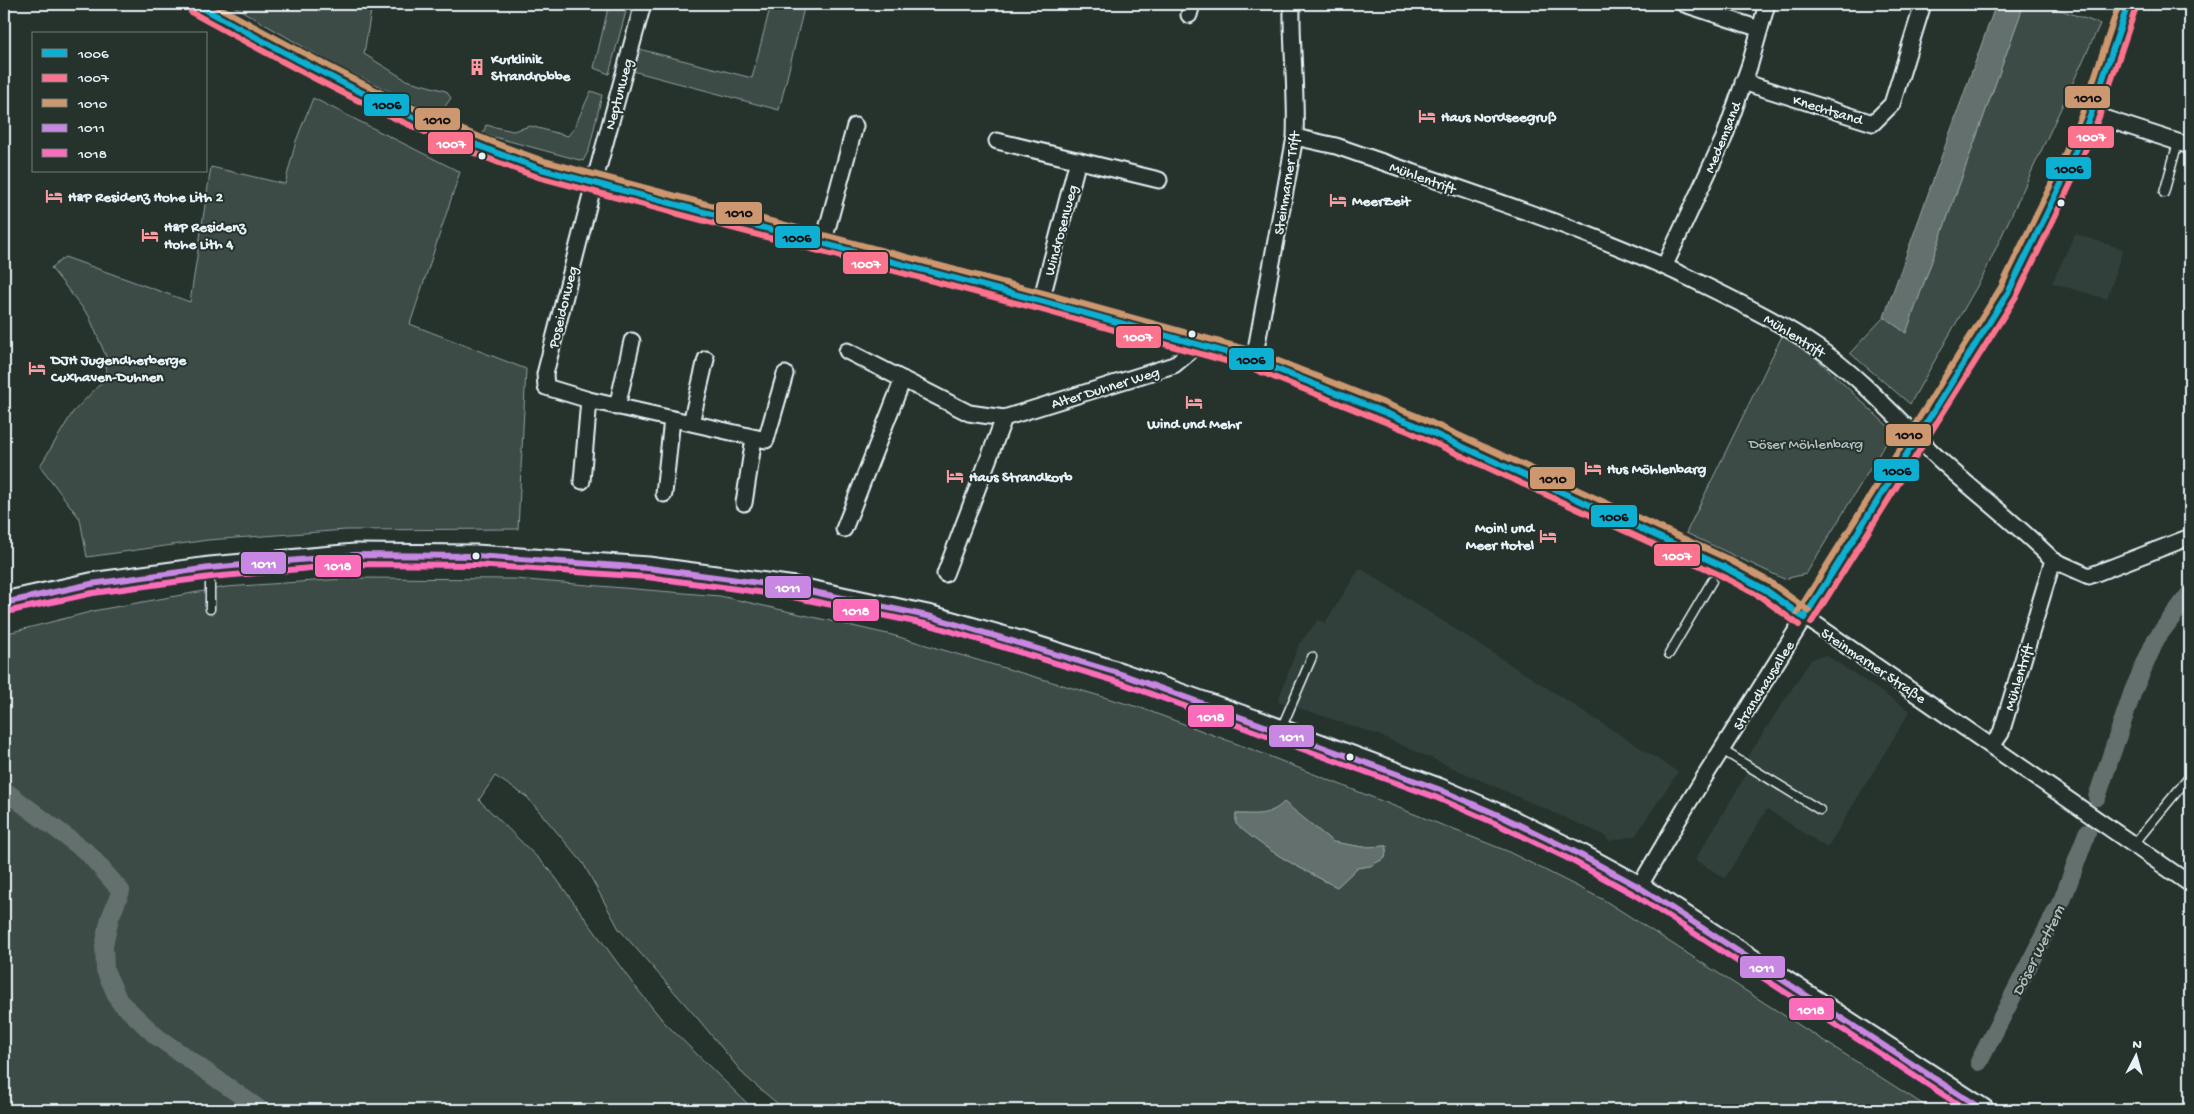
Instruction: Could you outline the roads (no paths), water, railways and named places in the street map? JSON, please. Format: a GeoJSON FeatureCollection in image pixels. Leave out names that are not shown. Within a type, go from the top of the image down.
{"type":"FeatureCollection","features":[{"type":"Feature","properties":{"kind":"street","name":"Steinmarner Straße"},"geometry":{"type":"LineString","coordinates":[[195,4],[359,94],[453,139],[514,161],[1041,300],[1254,360],[1413,424],[1722,566],[1766,590],[2190,884]]}},
{"type":"Feature","properties":{"kind":"street","name":"Neptunweg"},"geometry":{"type":"LineString","coordinates":[[594,183],[643,4]]}},
{"type":"Feature","properties":{"kind":"street","name":"Steinmarner Trift"},"geometry":{"type":"LineString","coordinates":[[1254,360],[1295,137],[1296,116],[1291,36],[1292,4]]}},
{"type":"Feature","properties":{"kind":"street"},"geometry":{"type":"LineString","coordinates":[[1684,4],[1760,29]]}},
{"type":"Feature","properties":{"kind":"street","name":"Medemsand"},"geometry":{"type":"LineString","coordinates":[[1665,265],[1724,138],[1744,82],[1767,4]]}},
{"type":"Feature","properties":{"kind":"street","name":"Knechtsand"},"geometry":{"type":"LineString","coordinates":[[1744,82],[1873,123],[1892,104],[1923,4]]}},
{"type":"Feature","properties":{"kind":"street","name":"Strandhausallee"},"geometry":{"type":"LineString","coordinates":[[1639,887],[1687,805],[2009,291],[2067,172],[2091,114],[2128,4]]}},
{"type":"Feature","properties":{"kind":"street"},"geometry":{"type":"LineString","coordinates":[[2091,114],[2184,144]]}},
{"type":"Feature","properties":{"kind":"street"},"geometry":{"type":"LineString","coordinates":[[823,244],[855,126]]}},
{"type":"Feature","properties":{"kind":"street","name":"Mühlentrift"},"geometry":{"type":"LineString","coordinates":[[1295,137],[1346,149],[1618,246],[1665,265],[1770,318],[1841,365],[1917,437],[2053,560],[2001,733],[1992,746]]}},
{"type":"Feature","properties":{"kind":"street"},"geometry":{"type":"LineString","coordinates":[[997,141],[1159,180]]}},
{"type":"Feature","properties":{"kind":"street","name":"Windrosenweg"},"geometry":{"type":"LineString","coordinates":[[1041,300],[1078,160]]}},
{"type":"Feature","properties":{"kind":"street","name":"Poseidonweg"},"geometry":{"type":"LineString","coordinates":[[594,183],[544,374],[546,387],[617,407],[754,438]]}},
{"type":"Feature","properties":{"kind":"street"},"geometry":{"type":"LineString","coordinates":[[617,407],[632,341]]}},
{"type":"Feature","properties":{"kind":"street","name":"Alter Duhner Weg"},"geometry":{"type":"LineString","coordinates":[[847,351],[969,413],[1004,418],[1174,365],[1199,344]]}},
{"type":"Feature","properties":{"kind":"street"},"geometry":{"type":"LineString","coordinates":[[691,423],[706,359]]}},
{"type":"Feature","properties":{"kind":"street"},"geometry":{"type":"LineString","coordinates":[[744,504],[754,438],[766,440],[785,374]]}},
{"type":"Feature","properties":{"kind":"street"},"geometry":{"type":"LineString","coordinates":[[844,529],[903,379]]}},
{"type":"Feature","properties":{"kind":"street"},"geometry":{"type":"LineString","coordinates":[[582,481],[589,400]]}},
{"type":"Feature","properties":{"kind":"street"},"geometry":{"type":"LineString","coordinates":[[945,574],[1004,418]]}},
{"type":"Feature","properties":{"kind":"street"},"geometry":{"type":"LineString","coordinates":[[664,494],[672,419]]}},
{"type":"Feature","properties":{"kind":"street"},"geometry":{"type":"LineString","coordinates":[[2053,560],[2089,576],[2190,537]]}},
{"type":"Feature","properties":{"kind":"street"},"geometry":{"type":"LineString","coordinates":[[4,603],[91,584],[210,568],[355,556],[476,556],[648,568],[795,588],[932,617],[1121,674],[1280,730],[1438,789],[1503,817],[1639,887],[1983,1110]]}},
{"type":"Feature","properties":{"kind":"lane"},"geometry":{"type":"LineString","coordinates":[[2164,193],[2184,144]]}},
{"type":"Feature","properties":{"kind":"lane"},"geometry":{"type":"LineString","coordinates":[[210,568],[210,609]]}},
{"type":"Feature","properties":{"kind":"lane"},"geometry":{"type":"LineString","coordinates":[[1669,654],[1712,581]]}},
{"type":"Feature","properties":{"kind":"lane"},"geometry":{"type":"LineString","coordinates":[[1280,730],[1312,657]]}},
{"type":"Feature","properties":{"kind":"lane"},"geometry":{"type":"LineString","coordinates":[[1722,750],[1820,810]]}},
{"type":"Feature","properties":{"kind":"lane"},"geometry":{"type":"LineString","coordinates":[[2132,845],[2190,776]]}},
{"type":"Feature","properties":{"kind":"waterway","name":"Döser Wettern"},"geometry":{"type":"LineString","coordinates":[[2097,797],[2133,691],[2156,639],[2190,593]]}},
{"type":"Feature","properties":{"kind":"waterway"},"geometry":{"type":"LineString","coordinates":[[4,790],[88,853],[121,891],[110,918],[104,946],[105,970],[119,1001],[156,1036],[261,1110]]}},
{"type":"Feature","properties":{"kind":"waterway","name":"Döser Wettern"},"geometry":{"type":"LineString","coordinates":[[1979,1062],[2063,898],[2087,833]]}},
{"type":"Feature","properties":{"kind":"place","name":"Kurklinik Strandrobbe"},"geometry":{"type":"Point","coordinates":[477,67]}},
{"type":"Feature","properties":{"kind":"place","name":"Haus Nordseegruß"},"geometry":{"type":"Point","coordinates":[1427,116]}},
{"type":"Feature","properties":{"kind":"place","name":"H&P Residenz Hohe Lith 2"},"geometry":{"type":"Point","coordinates":[54,196]}},
{"type":"Feature","properties":{"kind":"place","name":"MeerZeit"},"geometry":{"type":"Point","coordinates":[1338,200]}},
{"type":"Feature","properties":{"kind":"place","name":"H&P Residenz Hohe Lith 4"},"geometry":{"type":"Point","coordinates":[150,235]}},
{"type":"Feature","properties":{"kind":"place","name":"DJH Jugendherberge Cuxhaven-Duhnen"},"geometry":{"type":"Point","coordinates":[37,368]}},
{"type":"Feature","properties":{"kind":"place","name":"Wind und Mehr"},"geometry":{"type":"Point","coordinates":[1194,402]}},
{"type":"Feature","properties":{"kind":"place","name":"Hus Möhlenbarg"},"geometry":{"type":"Point","coordinates":[1593,468]}},
{"type":"Feature","properties":{"kind":"place","name":"Haus Strandkorb"},"geometry":{"type":"Point","coordinates":[955,476]}},
{"type":"Feature","properties":{"kind":"place","name":"Moin! und Meer Hotel"},"geometry":{"type":"Point","coordinates":[1548,536]}},
{"type":"Feature","properties":{"kind":"park label","name":"Döser Möhlenbarg"},"geometry":{"type":"Point","coordinates":[1806,443]}}]}
